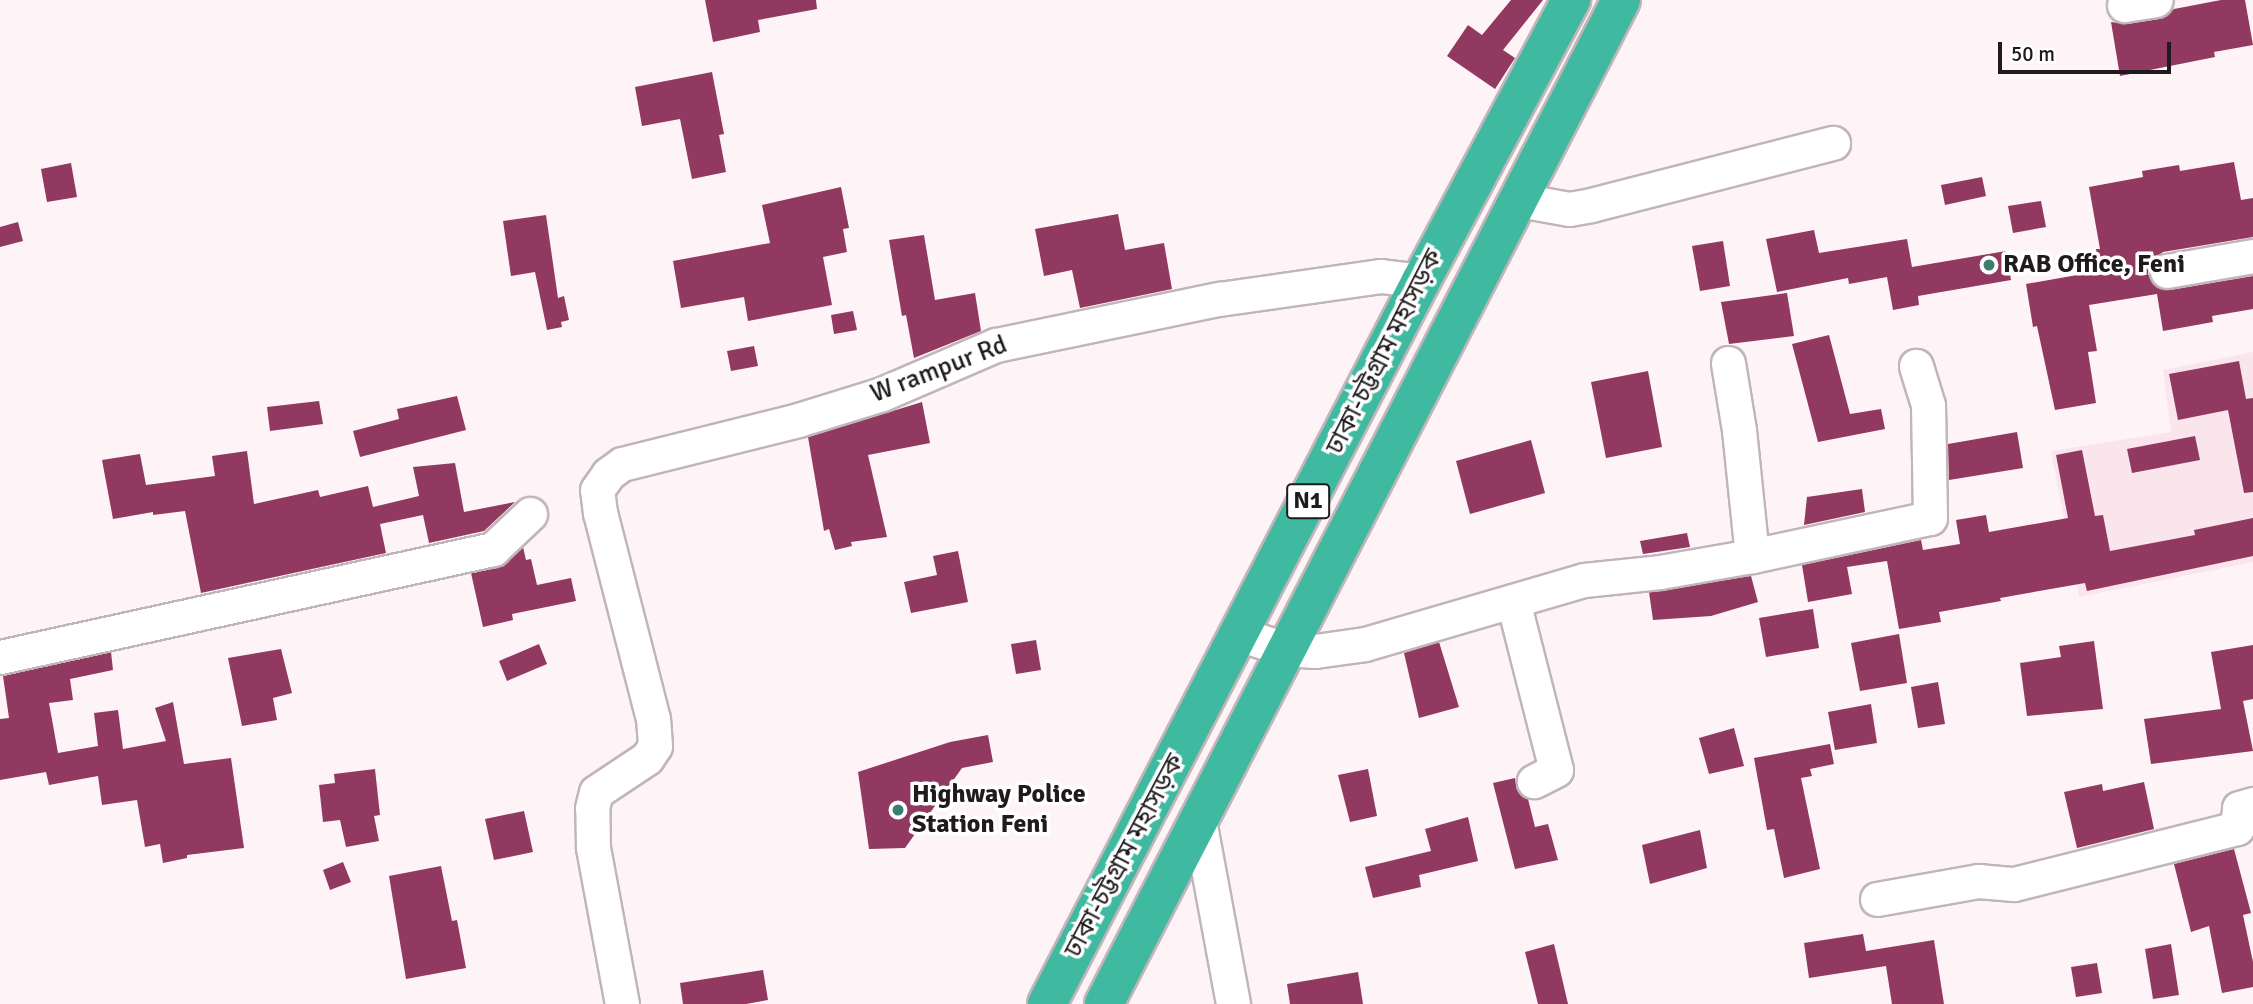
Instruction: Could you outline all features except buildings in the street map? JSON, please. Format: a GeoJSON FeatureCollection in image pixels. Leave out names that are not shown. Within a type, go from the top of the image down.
{"type":"FeatureCollection","features":[{"type":"Feature","properties":{"kind":"highway","name":"ঢাকা-চট্টগ্রাম মহাসড়ক"},"geometry":{"type":"LineString","coordinates":[[1048,1004],[1241,635],[1421,281],[1571,0]]}},
{"type":"Feature","properties":{"kind":"highway","name":"ঢাকা-চট্টগ্রাম মহাসড়ক"},"geometry":{"type":"LineString","coordinates":[[1104,1004],[1621,0]]}},
{"type":"Feature","properties":{"kind":"street"},"geometry":{"type":"LineString","coordinates":[[2124,5],[2156,0]]}},
{"type":"Feature","properties":{"kind":"street"},"geometry":{"type":"LineString","coordinates":[[1519,200],[1569,209],[1833,143]]}},
{"type":"Feature","properties":{"kind":"street"},"geometry":{"type":"LineString","coordinates":[[2167,271],[2253,256]]}},
{"type":"Feature","properties":{"kind":"street","name":"W rampur Rd"},"geometry":{"type":"LineString","coordinates":[[622,1004],[593,846],[592,808],[596,792],[647,758],[655,746],[653,719],[600,513],[597,490],[608,474],[622,464],[799,420],[882,394],[996,345],[1219,299],[1381,276],[1421,281]]}},
{"type":"Feature","properties":{"kind":"street"},"geometry":{"type":"LineString","coordinates":[[1728,363],[1739,430],[1752,556]]}},
{"type":"Feature","properties":{"kind":"street"},"geometry":{"type":"LineString","coordinates":[[1241,635],[1286,649],[1315,651],[1365,644],[1584,579],[1660,572],[1752,556],[1930,518],[1928,405],[1916,366]]}},
{"type":"Feature","properties":{"kind":"street"},"geometry":{"type":"LineString","coordinates":[[0,657],[493,549],[530,514]]}},
{"type":"Feature","properties":{"kind":"street"},"geometry":{"type":"LineString","coordinates":[[1513,601],[1556,771],[1534,781]]}},
{"type":"Feature","properties":{"kind":"street"},"geometry":{"type":"LineString","coordinates":[[1877,899],[1978,881],[2014,884],[2237,828],[2239,808],[2253,804]]}},
{"type":"Feature","properties":{"kind":"street"},"geometry":{"type":"LineString","coordinates":[[1199,820],[1233,1004]]}},
{"type":"Feature","properties":{"kind":"shaded area"},"geometry":{"type":"Polygon","coordinates":[[[2253,352],[2253,562],[2079,597],[2051,451],[2171,432],[2163,370],[2253,352]]]}},
{"type":"Feature","properties":{"kind":"place","name":"RAB Office, Feni"},"geometry":{"type":"Point","coordinates":[1989,265]}},
{"type":"Feature","properties":{"kind":"place","name":"Highway Police Station Feni"},"geometry":{"type":"Point","coordinates":[898,810]}}]}
